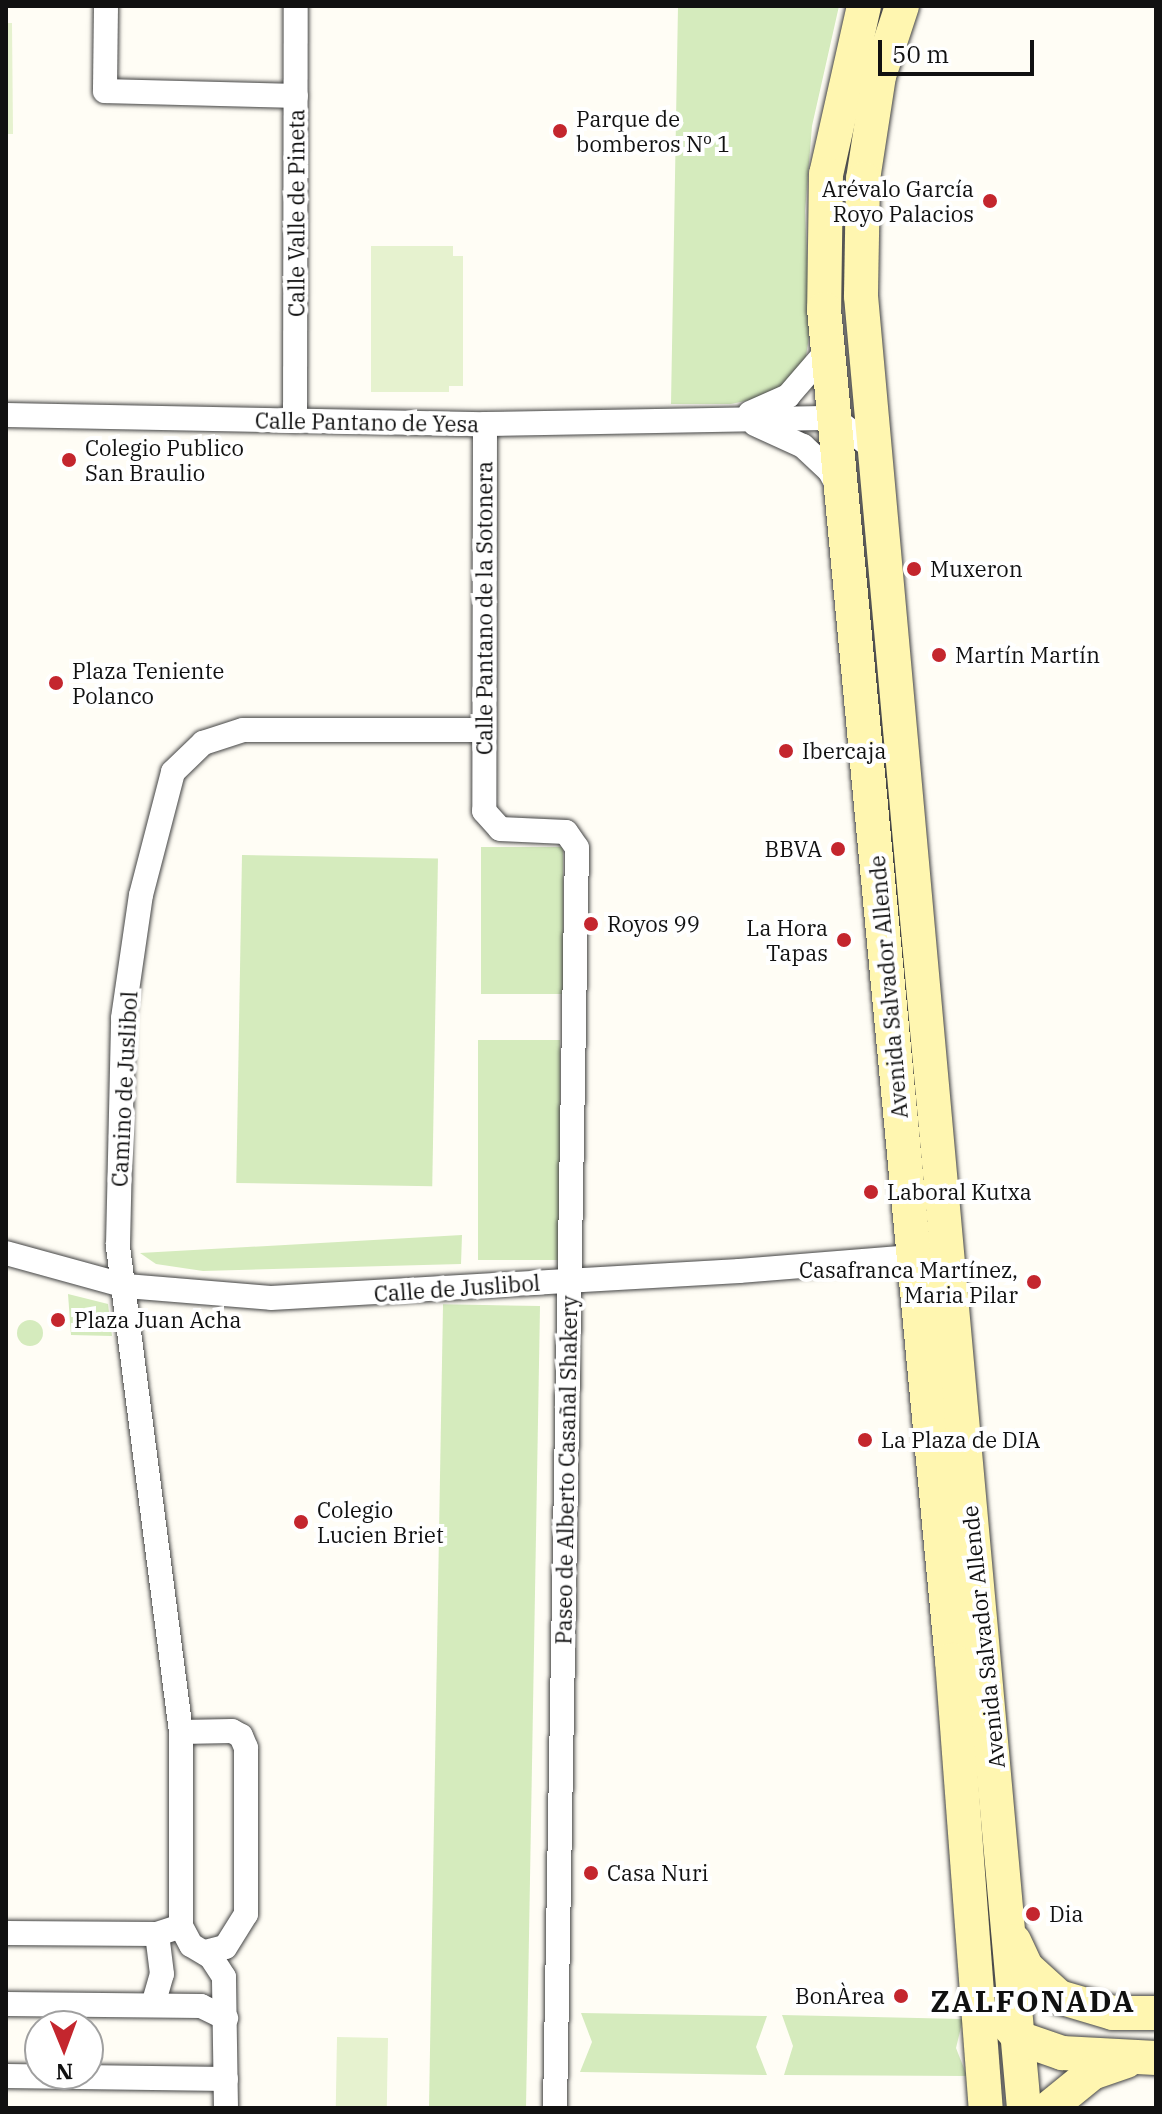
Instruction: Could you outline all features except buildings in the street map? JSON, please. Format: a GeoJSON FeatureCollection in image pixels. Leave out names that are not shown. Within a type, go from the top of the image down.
{"type":"FeatureCollection","features":[{"type":"Feature","properties":{"kind":"main road","name":"Avenida Salvador Allende"},"geometry":{"type":"LineString","coordinates":[[864,6],[826,174],[827,351],[864,718],[977,1972],[986,2105]]}},
{"type":"Feature","properties":{"kind":"main road","name":"Avenida Salvador Allende"},"geometry":{"type":"LineString","coordinates":[[902,6],[879,76],[860,214],[873,448],[1024,2108]]}},
{"type":"Feature","properties":{"kind":"main road"},"geometry":{"type":"LineString","coordinates":[[1007,1922],[1017,1951],[1041,1983],[1079,2005],[1113,2013]]}},
{"type":"Feature","properties":{"kind":"main road","name":"Avenida Salvador Allende"},"geometry":{"type":"LineString","coordinates":[[977,1972],[1019,2038]]}},
{"type":"Feature","properties":{"kind":"main road"},"geometry":{"type":"LineString","coordinates":[[1019,2038],[1045,2027],[1113,2013],[1156,2013]]}},
{"type":"Feature","properties":{"kind":"main road","name":"Avenida Salvador Allende"},"geometry":{"type":"LineString","coordinates":[[986,2105],[999,2058],[1019,2038]]}},
{"type":"Feature","properties":{"kind":"main road"},"geometry":{"type":"LineString","coordinates":[[1019,2038],[1062,2053],[1149,2058]]}},
{"type":"Feature","properties":{"kind":"main road"},"geometry":{"type":"LineString","coordinates":[[1049,2108],[1092,2073],[1149,2058]]}},
{"type":"Feature","properties":{"kind":"street"},"geometry":{"type":"LineString","coordinates":[[106,6],[105,91],[296,96]]}},
{"type":"Feature","properties":{"kind":"street","name":"Calle Valle de Pineta"},"geometry":{"type":"LineString","coordinates":[[295,421],[296,6]]}},
{"type":"Feature","properties":{"kind":"street","name":"Calle Pantano de Yesa"},"geometry":{"type":"LineString","coordinates":[[729,419],[788,396],[827,351]]}},
{"type":"Feature","properties":{"kind":"street","name":"Calle Pantano de Yesa"},"geometry":{"type":"LineString","coordinates":[[6,415],[485,424],[835,419]]}},
{"type":"Feature","properties":{"kind":"street","name":"Calle Pantano de Yesa"},"geometry":{"type":"LineString","coordinates":[[729,419],[765,426],[799,443],[829,470],[841,499]]}},
{"type":"Feature","properties":{"kind":"street"},"geometry":{"type":"LineString","coordinates":[[835,419],[873,448]]}},
{"type":"Feature","properties":{"kind":"street","name":"Calle Pantano de la Sotonera"},"geometry":{"type":"LineString","coordinates":[[485,424],[484,811],[500,829],[570,833]]}},
{"type":"Feature","properties":{"kind":"street"},"geometry":{"type":"LineString","coordinates":[[864,718],[901,732]]}},
{"type":"Feature","properties":{"kind":"street","name":"Camino de Juslibol"},"geometry":{"type":"LineString","coordinates":[[181,1926],[181,1732],[126,1286],[118,1245],[123,1018],[141,895],[179,762],[203,743],[243,730],[483,730]]}},
{"type":"Feature","properties":{"kind":"street","name":"Paseo de Alberto Casañal Shakery"},"geometry":{"type":"LineString","coordinates":[[555,2108],[577,848],[570,833]]}},
{"type":"Feature","properties":{"kind":"street"},"geometry":{"type":"LineString","coordinates":[[912,1257],[945,1236]]}},
{"type":"Feature","properties":{"kind":"street","name":"Calle de Juslibol"},"geometry":{"type":"LineString","coordinates":[[6,1253],[126,1286],[271,1298],[912,1257]]}},
{"type":"Feature","properties":{"kind":"street"},"geometry":{"type":"LineString","coordinates":[[181,1732],[237,1733],[246,1748],[246,1914],[225,1947],[205,1952]]}},
{"type":"Feature","properties":{"kind":"street"},"geometry":{"type":"LineString","coordinates":[[6,1933],[157,1934],[181,1926],[191,1945],[205,1952],[224,1977],[226,2108]]}},
{"type":"Feature","properties":{"kind":"street"},"geometry":{"type":"LineString","coordinates":[[153,2005],[162,1974],[157,1934]]}},
{"type":"Feature","properties":{"kind":"street"},"geometry":{"type":"LineString","coordinates":[[6,2004],[210,2007],[226,2018]]}},
{"type":"Feature","properties":{"kind":"street"},"geometry":{"type":"LineString","coordinates":[[6,2076],[226,2079]]}},
{"type":"Feature","properties":{"kind":"green space"},"geometry":{"type":"Polygon","coordinates":[[[678,6],[839,6],[812,126],[805,211],[810,330],[806,356],[785,386],[764,397],[731,404],[671,404],[678,6]]]}},
{"type":"Feature","properties":{"kind":"green space"},"geometry":{"type":"Polygon","coordinates":[[[6,23],[12,23],[13,134],[6,134],[6,23]]]}},
{"type":"Feature","properties":{"kind":"green space"},"geometry":{"type":"Polygon","coordinates":[[[371,246],[453,246],[453,256],[463,256],[463,386],[449,386],[449,392],[371,392],[371,246]]]}},
{"type":"Feature","properties":{"kind":"green space"},"geometry":{"type":"Polygon","coordinates":[[[481,847],[563,847],[563,994],[481,994],[481,847]]]}},
{"type":"Feature","properties":{"kind":"green space"},"geometry":{"type":"Polygon","coordinates":[[[242,855],[438,858],[432,1186],[236,1183],[242,855]]]}},
{"type":"Feature","properties":{"kind":"green space"},"geometry":{"type":"Polygon","coordinates":[[[478,1040],[560,1040],[560,1260],[478,1260],[478,1040]]]}},
{"type":"Feature","properties":{"kind":"green space"},"geometry":{"type":"Polygon","coordinates":[[[462,1235],[461,1264],[203,1271],[156,1264],[140,1253],[462,1235]]]}},
{"type":"Feature","properties":{"kind":"green space"},"geometry":{"type":"Polygon","coordinates":[[[68,1294],[108,1304],[112,1336],[71,1335],[68,1294]]]}},
{"type":"Feature","properties":{"kind":"green space"},"geometry":{"type":"Polygon","coordinates":[[[443,1304],[540,1306],[526,2108],[429,2106],[443,1304]]]}},
{"type":"Feature","properties":{"kind":"green space"},"geometry":{"type":"Polygon","coordinates":[[[30,1320],[39,1324],[43,1333],[39,1342],[30,1346],[21,1342],[17,1333],[21,1324],[30,1320]]]}},
{"type":"Feature","properties":{"kind":"green space"},"geometry":{"type":"Polygon","coordinates":[[[581,2013],[767,2016],[756,2047],[767,2075],[580,2072],[592,2042],[581,2013]]]}},
{"type":"Feature","properties":{"kind":"green space"},"geometry":{"type":"Polygon","coordinates":[[[782,2015],[963,2019],[956,2048],[967,2076],[784,2075],[793,2046],[782,2015]]]}},
{"type":"Feature","properties":{"kind":"green space"},"geometry":{"type":"Polygon","coordinates":[[[337,2037],[388,2038],[387,2108],[336,2108],[337,2037]]]}},
{"type":"Feature","properties":{"kind":"place","name":"Parque de bomberos Nº 1"},"geometry":{"type":"Point","coordinates":[560,131]}},
{"type":"Feature","properties":{"kind":"place","name":"Arévalo García Royo Palacios"},"geometry":{"type":"Point","coordinates":[990,201]}},
{"type":"Feature","properties":{"kind":"place","name":"Colegio Publico San Braulio"},"geometry":{"type":"Point","coordinates":[69,460]}},
{"type":"Feature","properties":{"kind":"place","name":"Muxeron"},"geometry":{"type":"Point","coordinates":[914,569]}},
{"type":"Feature","properties":{"kind":"place","name":"Martín Martín"},"geometry":{"type":"Point","coordinates":[939,655]}},
{"type":"Feature","properties":{"kind":"place","name":"Plaza Teniente Polanco"},"geometry":{"type":"Point","coordinates":[56,683]}},
{"type":"Feature","properties":{"kind":"place","name":"Ibercaja"},"geometry":{"type":"Point","coordinates":[786,751]}},
{"type":"Feature","properties":{"kind":"place","name":"BBVA"},"geometry":{"type":"Point","coordinates":[838,849]}},
{"type":"Feature","properties":{"kind":"place","name":"Royos 99"},"geometry":{"type":"Point","coordinates":[591,924]}},
{"type":"Feature","properties":{"kind":"place","name":"La Hora Tapas"},"geometry":{"type":"Point","coordinates":[844,940]}},
{"type":"Feature","properties":{"kind":"place","name":"Laboral Kutxa"},"geometry":{"type":"Point","coordinates":[871,1192]}},
{"type":"Feature","properties":{"kind":"place","name":"Casafranca Martínez, Maria Pilar"},"geometry":{"type":"Point","coordinates":[1034,1282]}},
{"type":"Feature","properties":{"kind":"place","name":"Plaza Juan Acha"},"geometry":{"type":"Point","coordinates":[58,1320]}},
{"type":"Feature","properties":{"kind":"place","name":"La Plaza de DIA"},"geometry":{"type":"Point","coordinates":[865,1440]}},
{"type":"Feature","properties":{"kind":"place","name":"Colegio Lucien Briet"},"geometry":{"type":"Point","coordinates":[301,1522]}},
{"type":"Feature","properties":{"kind":"place","name":"Casa Nuri"},"geometry":{"type":"Point","coordinates":[591,1873]}},
{"type":"Feature","properties":{"kind":"place","name":"Dia"},"geometry":{"type":"Point","coordinates":[1033,1914]}},
{"type":"Feature","properties":{"kind":"place","name":"BonÀrea"},"geometry":{"type":"Point","coordinates":[901,1996]}},
{"type":"Feature","properties":{"kind":"district","name":"ZALFONADA"},"geometry":{"type":"Point","coordinates":[1033,2001]}}]}
